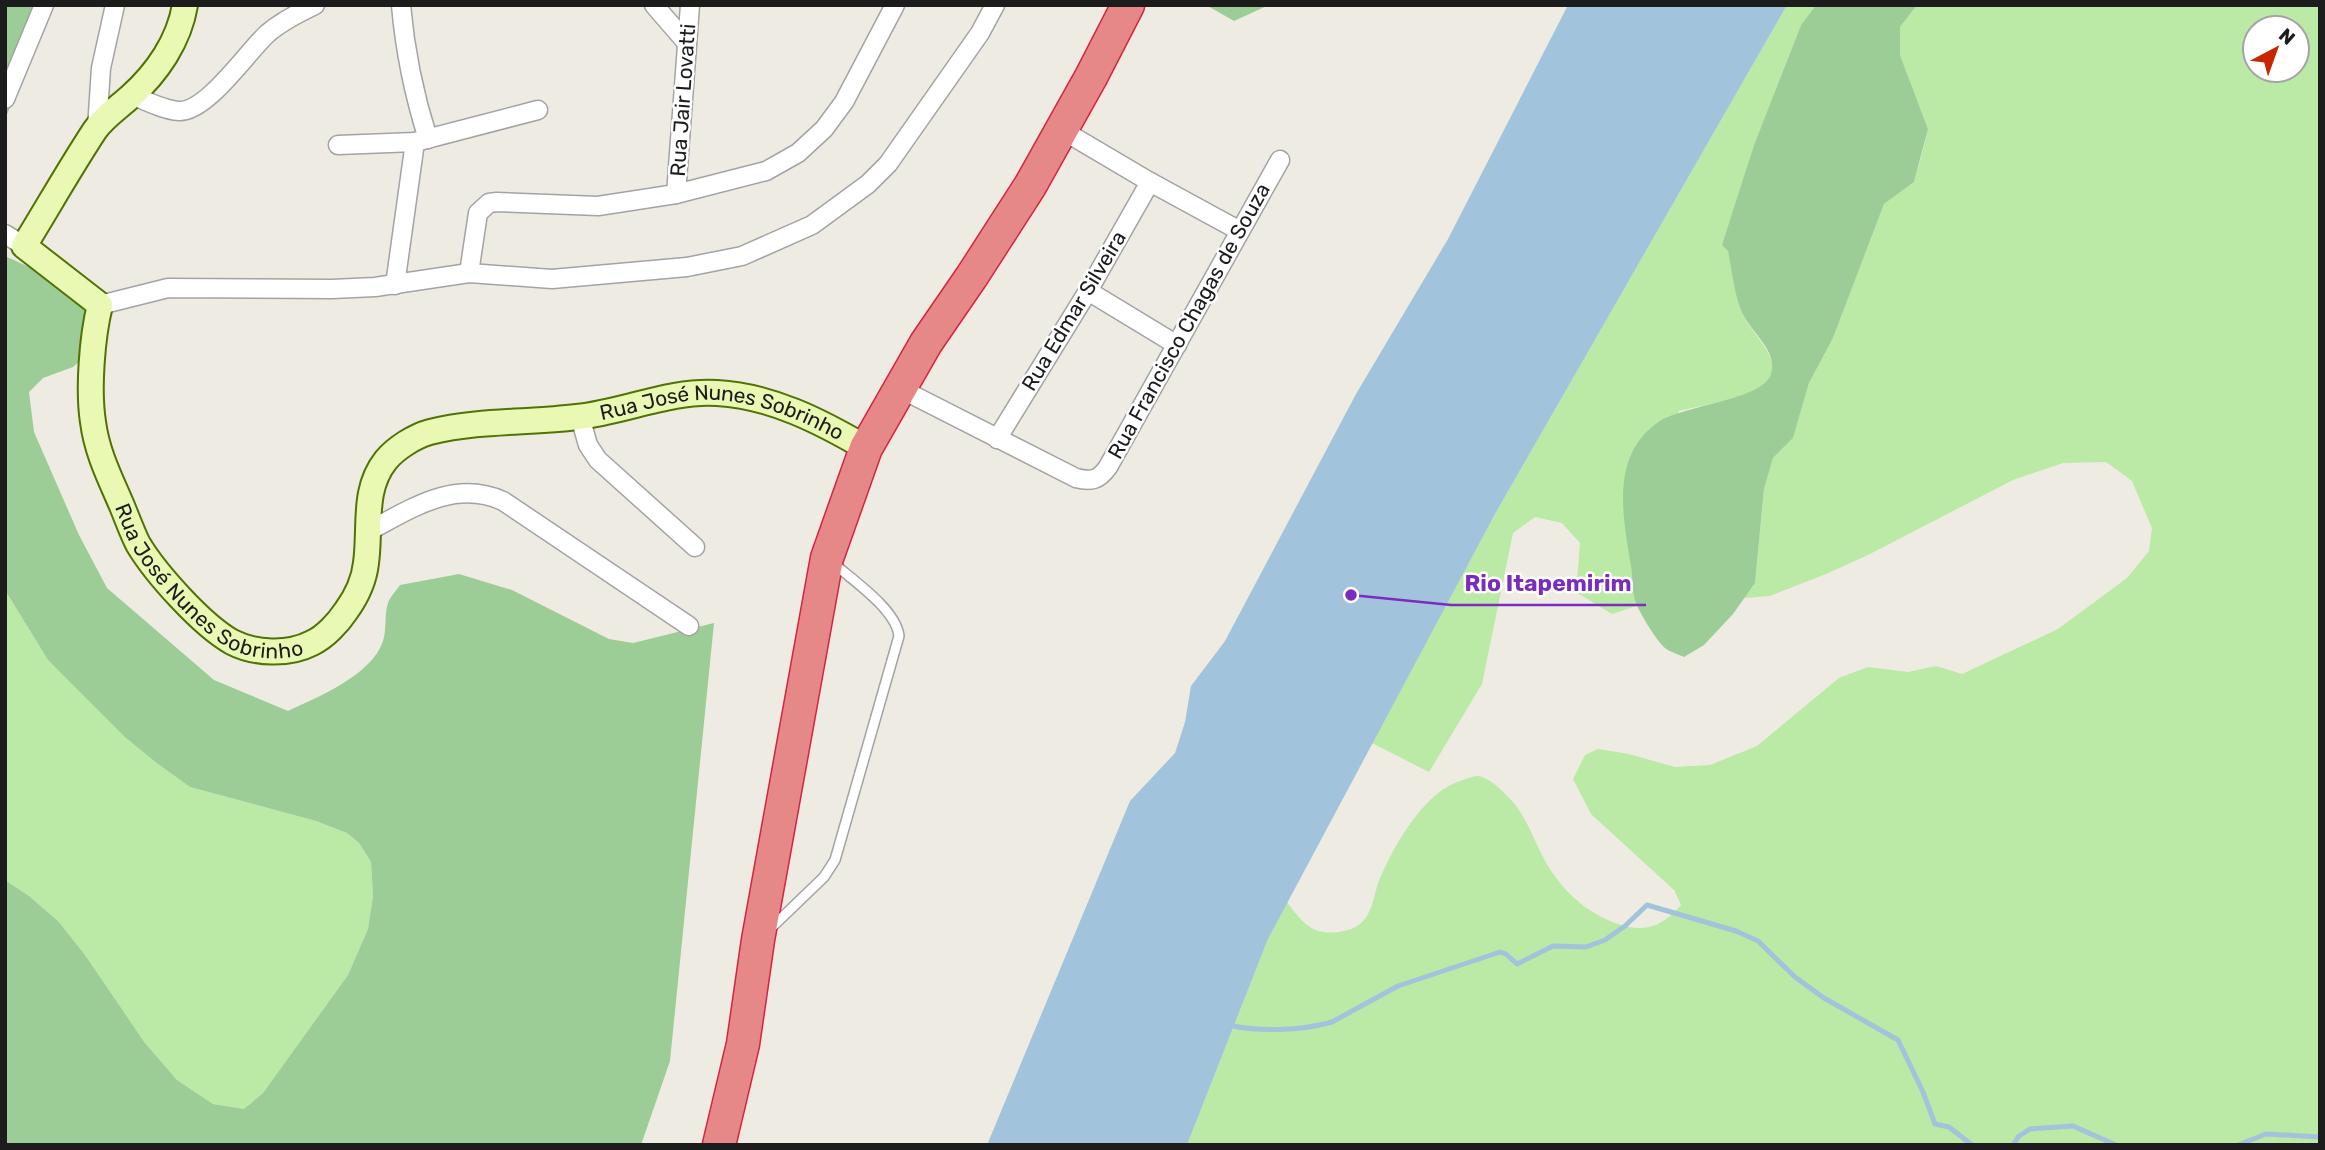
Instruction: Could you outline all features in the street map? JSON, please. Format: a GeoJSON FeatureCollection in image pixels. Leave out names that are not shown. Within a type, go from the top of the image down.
{"type":"FeatureCollection","features":[{"type":"Feature","properties":{"kind":"highway"},"geometry":{"type":"LineString","coordinates":[[719,1145],[743,1044],[758,940],[827,558],[866,448],[933,332],[1023,198],[1128,5]]}},
{"type":"Feature","properties":{"kind":"street"},"geometry":{"type":"LineString","coordinates":[[5,99],[44,5]]}},
{"type":"Feature","properties":{"kind":"street"},"geometry":{"type":"LineString","coordinates":[[97,128],[101,68],[115,5]]}},
{"type":"Feature","properties":{"kind":"street"},"geometry":{"type":"LineString","coordinates":[[185,5],[170,49],[152,74],[97,128],[15,240],[100,305],[168,288],[332,289],[395,285],[469,273],[552,279],[687,267],[742,256],[812,225],[860,191],[888,164],[980,33],[995,5]]}},
{"type":"Feature","properties":{"kind":"street"},"geometry":{"type":"LineString","coordinates":[[132,95],[180,111],[193,108],[210,97],[248,52],[270,31],[295,14],[315,5]]}},
{"type":"Feature","properties":{"kind":"street"},"geometry":{"type":"LineString","coordinates":[[395,285],[422,141],[405,48],[401,5]]}},
{"type":"Feature","properties":{"kind":"street"},"geometry":{"type":"LineString","coordinates":[[654,5],[686,42]]}},
{"type":"Feature","properties":{"kind":"street","name":"Rua Jair Lovatti"},"geometry":{"type":"LineString","coordinates":[[676,194],[690,5]]}},
{"type":"Feature","properties":{"kind":"street"},"geometry":{"type":"LineString","coordinates":[[469,273],[478,213],[489,204],[498,202],[598,206],[676,194],[766,171],[798,153],[824,129],[844,102],[895,5]]}},
{"type":"Feature","properties":{"kind":"street"},"geometry":{"type":"LineString","coordinates":[[338,145],[422,141],[538,110]]}},
{"type":"Feature","properties":{"kind":"street"},"geometry":{"type":"LineString","coordinates":[[1062,130],[1240,231]]}},
{"type":"Feature","properties":{"kind":"street","name":"Rua Francisco Chagas de Souza"},"geometry":{"type":"LineString","coordinates":[[997,439],[1076,478],[1095,480],[1108,467],[1280,160]]}},
{"type":"Feature","properties":{"kind":"street","name":"Rua Edmar Silveira"},"geometry":{"type":"LineString","coordinates":[[997,439],[1150,182]]}},
{"type":"Feature","properties":{"kind":"street"},"geometry":{"type":"LineString","coordinates":[[1088,290],[1177,345]]}},
{"type":"Feature","properties":{"kind":"street","name":"Rua José Nunes Sobrinho"},"geometry":{"type":"LineString","coordinates":[[100,305],[94,328],[93,421],[103,466],[138,543],[166,584],[204,620],[232,642],[260,651],[289,651],[313,643],[340,622],[358,594],[366,565],[370,496],[374,478],[387,458],[428,432],[493,423],[580,417],[677,397],[716,393],[793,410],[866,448]]}},
{"type":"Feature","properties":{"kind":"street"},"geometry":{"type":"LineString","coordinates":[[899,388],[997,439]]}},
{"type":"Feature","properties":{"kind":"street"},"geometry":{"type":"LineString","coordinates":[[580,417],[589,445],[598,460],[695,547]]}},
{"type":"Feature","properties":{"kind":"street"},"geometry":{"type":"LineString","coordinates":[[369,531],[416,506],[449,494],[486,493],[503,500],[689,626]]}},
{"type":"Feature","properties":{"kind":"lane"},"geometry":{"type":"LineString","coordinates":[[758,940],[824,877],[835,860],[899,636],[898,627],[887,611],[827,558]]}},
{"type":"Feature","properties":{"kind":"green space"},"geometry":{"type":"Polygon","coordinates":[[[5,5],[54,5],[5,119],[5,5]]]}},
{"type":"Feature","properties":{"kind":"green space"},"geometry":{"type":"Polygon","coordinates":[[[1206,5],[1269,5],[1234,21],[1206,5]]]}},
{"type":"Feature","properties":{"kind":"green space"},"geometry":{"type":"Polygon","coordinates":[[[1787,5],[1816,5],[1801,25],[1754,145],[1723,245],[1728,251],[1743,314],[1770,357],[1772,375],[1766,384],[1750,393],[1679,411],[1632,571],[1636,606],[1612,614],[1576,592],[1580,543],[1562,523],[1535,517],[1513,533],[1482,684],[1429,772],[1372,743],[1495,514],[1787,5]]]}},
{"type":"Feature","properties":{"kind":"green space"},"geometry":{"type":"Polygon","coordinates":[[[1816,5],[1917,5],[1900,27],[1900,55],[1928,129],[1914,182],[1884,204],[1833,338],[1809,383],[1793,438],[1773,458],[1764,489],[1755,583],[1733,614],[1704,645],[1684,657],[1662,645],[1636,604],[1623,508],[1626,470],[1642,437],[1657,423],[1685,411],[1753,390],[1765,383],[1771,374],[1768,351],[1742,311],[1734,286],[1728,251],[1722,245],[1754,145],[1801,25],[1816,5]]]}},
{"type":"Feature","properties":{"kind":"green space"},"geometry":{"type":"Polygon","coordinates":[[[1917,5],[2320,5],[2320,1145],[1187,1145],[1268,939],[1287,902],[1305,923],[1317,931],[1334,932],[1358,926],[1368,914],[1380,878],[1403,835],[1424,806],[1449,786],[1477,776],[1491,782],[1519,810],[1547,864],[1575,899],[1592,912],[1621,925],[1639,928],[1654,926],[1668,918],[1681,905],[1674,890],[1591,814],[1573,779],[1585,755],[1598,749],[1629,754],[1675,767],[1710,765],[1757,746],[1839,678],[1868,667],[1908,672],[1936,666],[1962,674],[2058,629],[2127,578],[2149,551],[2152,528],[2132,481],[2106,462],[2063,463],[2013,480],[1826,574],[1770,596],[1744,598],[1755,583],[1764,489],[1773,458],[1793,438],[1809,383],[1833,338],[1884,204],[1914,182],[1928,129],[1900,55],[1900,27],[1917,5]]]}},
{"type":"Feature","properties":{"kind":"green space"},"geometry":{"type":"Polygon","coordinates":[[[5,256],[65,287],[83,305],[88,315],[89,353],[73,367],[43,378],[29,392],[34,432],[79,535],[107,588],[214,680],[288,711],[343,684],[368,664],[383,641],[388,603],[400,585],[459,574],[512,590],[609,639],[633,643],[714,623],[670,1061],[641,1145],[5,1145],[5,880],[58,921],[85,955],[145,1043],[177,1080],[213,1104],[244,1109],[263,1093],[348,975],[368,929],[373,896],[371,862],[359,843],[347,833],[316,821],[190,787],[125,737],[48,660],[5,590],[5,256]]]}},
{"type":"Feature","properties":{"kind":"green space"},"geometry":{"type":"Polygon","coordinates":[[[5,590],[48,660],[158,764],[190,787],[316,821],[347,833],[359,843],[371,862],[373,896],[368,929],[348,975],[263,1093],[244,1109],[213,1104],[177,1080],[145,1043],[85,955],[58,921],[5,880],[5,590]]]}},
{"type":"Feature","properties":{"kind":"water"},"geometry":{"type":"Polygon","coordinates":[[[1568,5],[1787,5],[1495,514],[1268,939],[1187,1145],[987,1145],[1130,801],[1175,753],[1185,722],[1191,686],[1225,641],[1356,394],[1448,239],[1568,5]]]}},
{"type":"Feature","properties":{"kind":"waterway"},"geometry":{"type":"LineString","coordinates":[[1228,1025],[1280,1030],[1332,1022],[1398,986],[1500,952],[1517,964],[1553,946],[1586,947],[1605,940],[1647,905],[1736,931],[1758,941],[1795,977],[1824,998],[1898,1040],[1935,1124],[1949,1127],[1972,1145]]}},
{"type":"Feature","properties":{"kind":"waterway"},"geometry":{"type":"LineString","coordinates":[[2013,1145],[2019,1136],[2030,1129],[2073,1126],[2116,1145]]}},
{"type":"Feature","properties":{"kind":"waterway"},"geometry":{"type":"LineString","coordinates":[[2238,1145],[2266,1134],[2320,1137]]}},
{"type":"Feature","properties":{"kind":"place","name":"Rio Itapemirim"},"geometry":{"type":"Point","coordinates":[1351,595]}}]}
